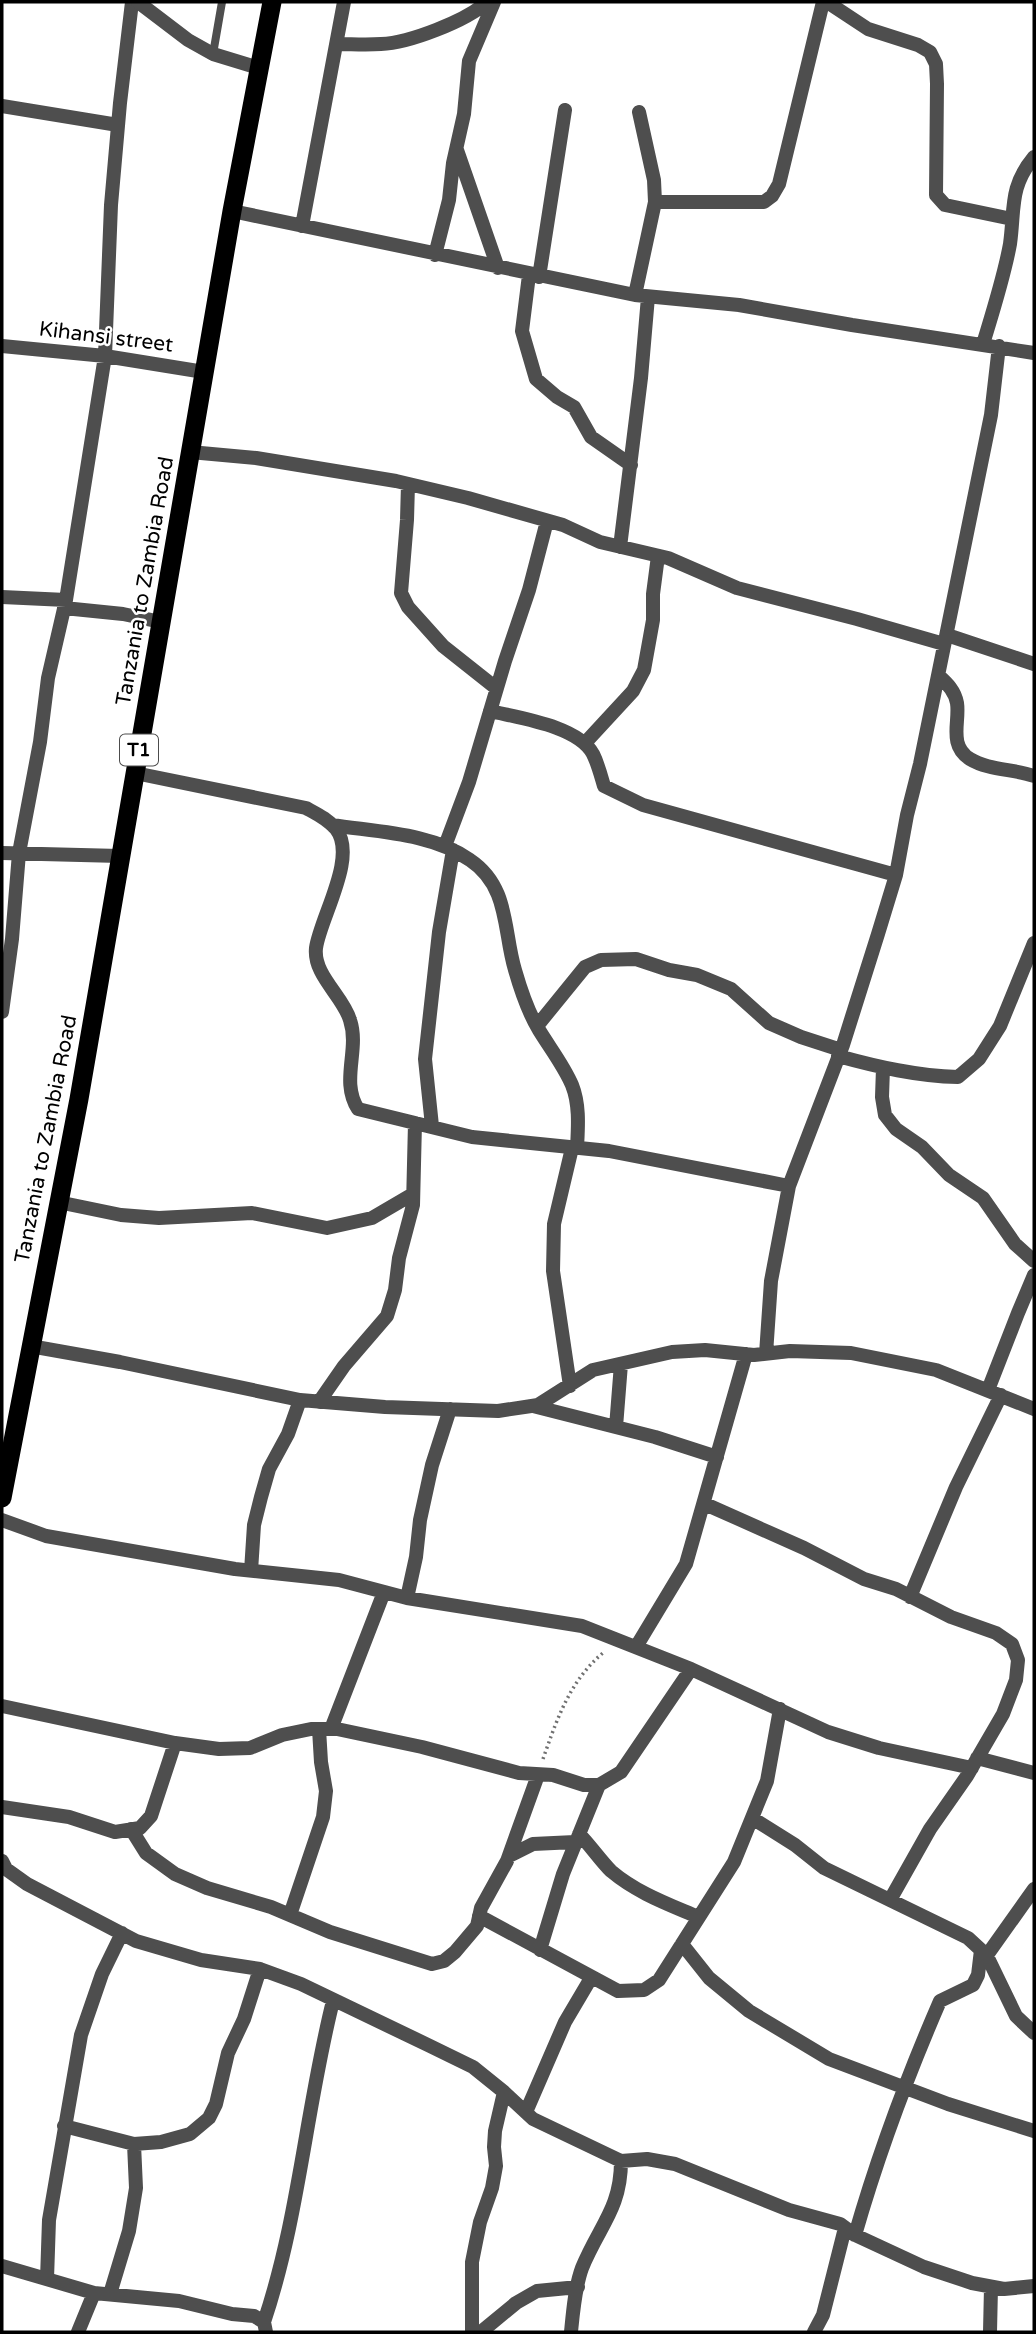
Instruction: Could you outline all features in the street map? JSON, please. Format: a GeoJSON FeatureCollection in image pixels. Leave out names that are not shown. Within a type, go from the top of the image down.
{"type":"FeatureCollection","features":[{"type":"Feature","properties":{"kind":"highway","name":"Tanzania to Zambia Road"},"geometry":{"type":"LineString","coordinates":[[2,1498],[8,1426],[30,1346],[58,1202],[232,211],[272,2]]}},
{"type":"Feature","properties":{"kind":"street"},"geometry":{"type":"LineString","coordinates":[[2,1013],[12,939],[19,853],[40,743],[48,678],[65,604],[105,356],[117,125],[132,2]]}},
{"type":"Feature","properties":{"kind":"street"},"geometry":{"type":"LineString","coordinates":[[138,2],[188,40],[213,54],[259,68]]}},
{"type":"Feature","properties":{"kind":"street"},"geometry":{"type":"LineString","coordinates":[[302,226],[344,2]]}},
{"type":"Feature","properties":{"kind":"street"},"geometry":{"type":"LineString","coordinates":[[337,44],[384,44],[443,28],[476,12],[487,2]]}},
{"type":"Feature","properties":{"kind":"street"},"geometry":{"type":"LineString","coordinates":[[435,255],[449,200],[464,114],[469,61],[494,2]]}},
{"type":"Feature","properties":{"kind":"street"},"geometry":{"type":"LineString","coordinates":[[655,202],[764,202],[772,197],[779,184],[825,2],[868,29],[918,45],[930,52],[936,64],[937,84],[936,195],[945,205],[1012,219]]}},
{"type":"Feature","properties":{"kind":"street"},"geometry":{"type":"LineString","coordinates":[[2,106],[117,125]]}},
{"type":"Feature","properties":{"kind":"street"},"geometry":{"type":"LineString","coordinates":[[565,110],[523,331],[536,379],[574,407],[591,437],[631,465]]}},
{"type":"Feature","properties":{"kind":"street"},"geometry":{"type":"LineString","coordinates":[[620,547],[631,465],[642,296],[655,202],[654,180],[639,112]]}},
{"type":"Feature","properties":{"kind":"street"},"geometry":{"type":"LineString","coordinates":[[456,149],[498,268]]}},
{"type":"Feature","properties":{"kind":"street"},"geometry":{"type":"LineString","coordinates":[[983,344],[1010,245],[1015,188],[1034,157]]}},
{"type":"Feature","properties":{"kind":"street"},"geometry":{"type":"LineString","coordinates":[[232,211],[534,276],[642,296],[739,305],[1034,353]]}},
{"type":"Feature","properties":{"kind":"street","name":"Kihansi street"},"geometry":{"type":"LineString","coordinates":[[2,346],[105,356],[204,372]]}},
{"type":"Feature","properties":{"kind":"street"},"geometry":{"type":"LineString","coordinates":[[766,1354],[771,1282],[789,1186],[840,1053],[896,875],[991,415],[999,346]]}},
{"type":"Feature","properties":{"kind":"street"},"geometry":{"type":"LineString","coordinates":[[190,453],[256,458],[408,484],[547,521],[600,542],[659,556],[737,588],[1034,664]]}},
{"type":"Feature","properties":{"kind":"street"},"geometry":{"type":"LineString","coordinates":[[408,484],[401,593],[408,607],[443,646],[496,688]]}},
{"type":"Feature","properties":{"kind":"street"},"geometry":{"type":"LineString","coordinates":[[432,1126],[425,1059],[449,848],[496,688],[529,590],[547,521]]}},
{"type":"Feature","properties":{"kind":"street"},"geometry":{"type":"LineString","coordinates":[[585,743],[633,691],[644,670],[653,620],[653,594],[659,556]]}},
{"type":"Feature","properties":{"kind":"street"},"geometry":{"type":"LineString","coordinates":[[2,597],[65,604],[161,622]]}},
{"type":"Feature","properties":{"kind":"street"},"geometry":{"type":"LineString","coordinates":[[939,676],[954,693],[957,704],[956,737],[960,749],[970,759],[1034,776]]}},
{"type":"Feature","properties":{"kind":"street"},"geometry":{"type":"LineString","coordinates":[[490,711],[569,733],[585,743],[594,755],[604,786],[643,805],[896,875]]}},
{"type":"Feature","properties":{"kind":"street"},"geometry":{"type":"LineString","coordinates":[[135,773],[306,808],[325,818],[338,831],[343,844],[341,861],[316,949],[318,966],[350,1020],[353,1043],[349,1081],[351,1098],[358,1110],[472,1137],[609,1151],[789,1186]]}},
{"type":"Feature","properties":{"kind":"street"},"geometry":{"type":"LineString","coordinates":[[331,825],[410,837],[449,848],[472,860],[491,881],[504,906],[514,968],[537,1026],[572,1086],[578,1114],[575,1148],[554,1224],[553,1272],[570,1386]]}},
{"type":"Feature","properties":{"kind":"street"},"geometry":{"type":"LineString","coordinates":[[2,853],[120,856]]}},
{"type":"Feature","properties":{"kind":"street"},"geometry":{"type":"LineString","coordinates":[[537,1026],[585,967],[601,960],[636,959],[669,970],[697,975],[731,989],[769,1023],[840,1053],[883,1068],[929,1077],[958,1077],[979,1059],[1000,1026],[1034,943]]}},
{"type":"Feature","properties":{"kind":"street"},"geometry":{"type":"LineString","coordinates":[[883,1068],[881,1097],[885,1115],[949,1175],[983,1198],[1016,1244],[1034,1261]]}},
{"type":"Feature","properties":{"kind":"street"},"geometry":{"type":"LineString","coordinates":[[319,1402],[344,1366],[387,1316],[395,1290],[413,1194],[415,1123]]}},
{"type":"Feature","properties":{"kind":"street"},"geometry":{"type":"LineString","coordinates":[[58,1202],[121,1215],[159,1218],[252,1213],[327,1228],[372,1218],[413,1194]]}},
{"type":"Feature","properties":{"kind":"street"},"geometry":{"type":"LineString","coordinates":[[910,1597],[994,1393],[1017,1312],[1034,1275]]}},
{"type":"Feature","properties":{"kind":"street"},"geometry":{"type":"LineString","coordinates":[[30,1346],[300,1400],[498,1411],[533,1406],[593,1370],[672,1352],[705,1350],[746,1354],[790,1351],[851,1353],[936,1370],[1034,1409]]}},
{"type":"Feature","properties":{"kind":"street"},"geometry":{"type":"LineString","coordinates":[[636,1647],[686,1564],[746,1354]]}},
{"type":"Feature","properties":{"kind":"street"},"geometry":{"type":"LineString","coordinates":[[616,1427],[621,1364]]}},
{"type":"Feature","properties":{"kind":"street"},"geometry":{"type":"LineString","coordinates":[[251,1571],[254,1525],[269,1469],[288,1433],[300,1400]]}},
{"type":"Feature","properties":{"kind":"street"},"geometry":{"type":"LineString","coordinates":[[533,1406],[717,1457]]}},
{"type":"Feature","properties":{"kind":"street"},"geometry":{"type":"LineString","coordinates":[[407,1598],[432,1465],[450,1409]]}},
{"type":"Feature","properties":{"kind":"street"},"geometry":{"type":"LineString","coordinates":[[705,1504],[864,1578],[896,1589],[951,1617],[996,1633],[1012,1644],[1017,1660],[1016,1680],[1003,1714],[930,1829],[890,1900]]}},
{"type":"Feature","properties":{"kind":"street"},"geometry":{"type":"LineString","coordinates":[[2,1520],[46,1536],[251,1571],[339,1580],[407,1598],[582,1626],[691,1669],[828,1732],[880,1748],[1034,1773]]}},
{"type":"Feature","properties":{"kind":"street"},"geometry":{"type":"LineString","coordinates":[[290,1915],[323,1817],[326,1791],[321,1762],[325,1729],[384,1592]]}},
{"type":"Feature","properties":{"kind":"street"},"geometry":{"type":"LineString","coordinates":[[2,1706],[175,1743],[219,1749],[250,1748],[282,1735],[325,1729],[422,1747],[519,1773],[554,1776],[584,1785],[599,1785],[621,1772],[691,1669]]}},
{"type":"Feature","properties":{"kind":"street"},"geometry":{"type":"LineString","coordinates":[[479,1916],[618,1991],[644,1990],[659,1980],[734,1862],[767,1781],[780,1709]]}},
{"type":"Feature","properties":{"kind":"street"},"geometry":{"type":"LineString","coordinates":[[2,1807],[69,1817],[115,1832],[140,1828],[151,1816],[175,1743]]}},
{"type":"Feature","properties":{"kind":"street"},"geometry":{"type":"LineString","coordinates":[[131,1829],[146,1853],[174,1874],[207,1888],[290,1915],[342,1937],[432,1964],[444,1961],[455,1952],[477,1926],[479,1916],[509,1856],[538,1775]]}},
{"type":"Feature","properties":{"kind":"street"},"geometry":{"type":"LineString","coordinates":[[540,1950],[562,1874],[599,1785]]}},
{"type":"Feature","properties":{"kind":"street"},"geometry":{"type":"LineString","coordinates":[[752,1818],[795,1845],[824,1868],[968,1938],[981,1950],[983,1960],[1016,2016],[1034,2033]]}},
{"type":"Feature","properties":{"kind":"street"},"geometry":{"type":"LineString","coordinates":[[509,1856],[533,1844],[577,1838]]}},
{"type":"Feature","properties":{"kind":"street"},"geometry":{"type":"LineString","coordinates":[[577,1838],[631,1885],[651,1898],[698,1917]]}},
{"type":"Feature","properties":{"kind":"street"},"geometry":{"type":"LineString","coordinates":[[2,1861],[6,1868],[27,1884],[122,1933],[160,1949],[260,1969],[301,1984],[473,2067],[533,2119],[621,2161],[647,2160],[675,2164],[789,2210],[817,2216],[924,2267],[972,2283],[1004,2289],[1034,2286]]}},
{"type":"Feature","properties":{"kind":"street"},"geometry":{"type":"LineString","coordinates":[[814,2332],[823,2315],[850,2231],[940,2001],[973,1985],[983,1960],[1034,1889]]}},
{"type":"Feature","properties":{"kind":"street"},"geometry":{"type":"LineString","coordinates":[[47,2279],[49,2220],[81,2035],[102,1974],[122,1933]]}},
{"type":"Feature","properties":{"kind":"street"},"geometry":{"type":"LineString","coordinates":[[682,1944],[709,1978],[749,2011],[829,2059],[1034,2132]]}},
{"type":"Feature","properties":{"kind":"street"},"geometry":{"type":"LineString","coordinates":[[64,2126],[134,2144],[161,2142],[190,2134],[209,2118],[216,2104],[228,2053],[244,2019],[260,1969]]}},
{"type":"Feature","properties":{"kind":"street"},"geometry":{"type":"LineString","coordinates":[[526,2112],[565,2022],[591,1978]]}},
{"type":"Feature","properties":{"kind":"street"},"geometry":{"type":"LineString","coordinates":[[265,2327],[285,2249],[319,2057],[333,2001]]}},
{"type":"Feature","properties":{"kind":"street"},"geometry":{"type":"LineString","coordinates":[[472,2332],[472,2262],[480,2222],[492,2188],[496,2166],[495,2131],[504,2092]]}},
{"type":"Feature","properties":{"kind":"street"},"geometry":{"type":"LineString","coordinates":[[110,2294],[129,2231],[136,2188],[134,2144]]}},
{"type":"Feature","properties":{"kind":"street"},"geometry":{"type":"LineString","coordinates":[[570,2332],[581,2271],[594,2240],[612,2211],[621,2182],[621,2161]]}},
{"type":"Feature","properties":{"kind":"street"},"geometry":{"type":"LineString","coordinates":[[2,2266],[94,2293],[179,2301],[232,2314],[254,2316],[265,2327]]}},
{"type":"Feature","properties":{"kind":"street"},"geometry":{"type":"LineString","coordinates":[[481,2332],[516,2303],[537,2291],[578,2287]]}},
{"type":"Feature","properties":{"kind":"street"},"geometry":{"type":"LineString","coordinates":[[990,2332],[991,2287]]}},
{"type":"Feature","properties":{"kind":"street"},"geometry":{"type":"LineString","coordinates":[[78,2332],[94,2293]]}},
{"type":"Feature","properties":{"kind":"lane"},"geometry":{"type":"LineString","coordinates":[[213,54],[222,2]]}},
{"type":"Feature","properties":{"kind":"path"},"geometry":{"type":"LineString","coordinates":[[538,1775],[554,1728],[575,1682],[599,1656],[619,1640]]}}]}
